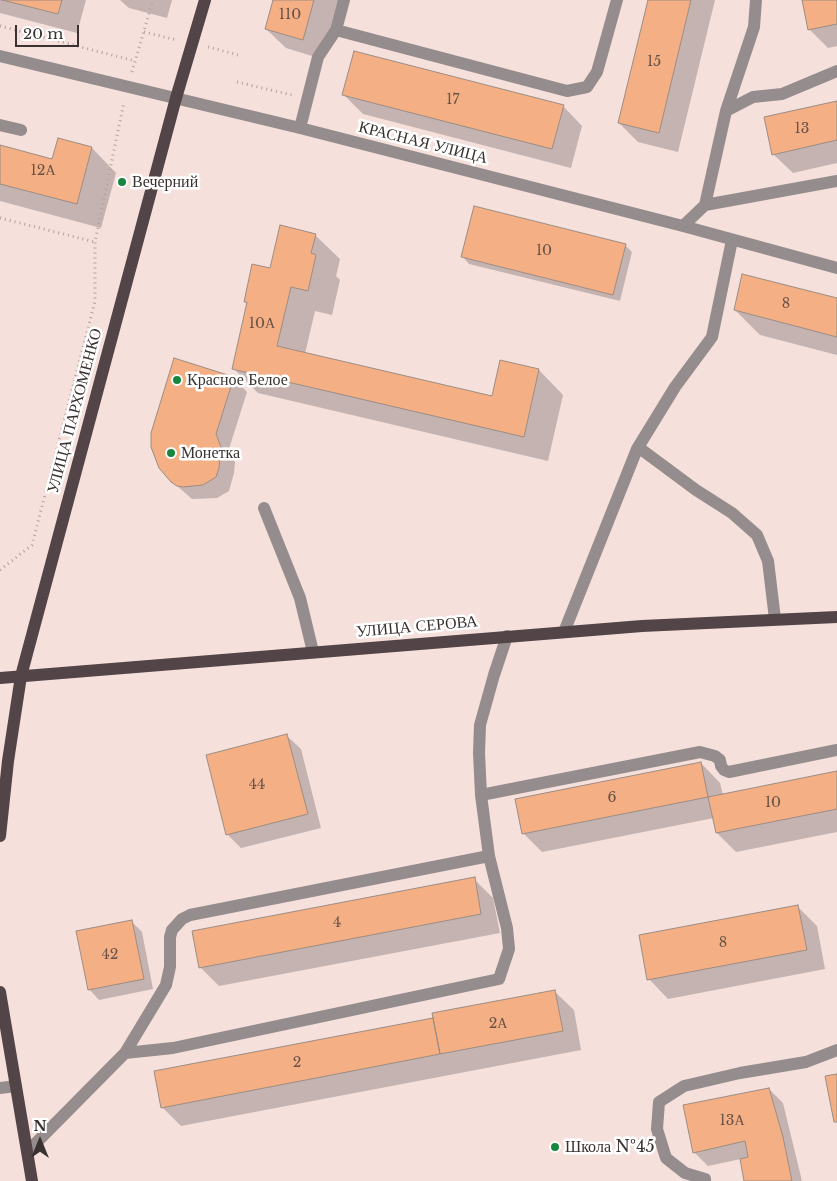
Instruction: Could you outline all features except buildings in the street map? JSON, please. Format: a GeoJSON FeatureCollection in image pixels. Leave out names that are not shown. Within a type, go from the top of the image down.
{"type":"FeatureCollection","features":[{"type":"Feature","properties":{"kind":"main road","name":"УЛИЦА ПАРХОМЕНКО"},"geometry":{"type":"LineString","coordinates":[[0,836],[8,761],[21,676],[204,0]]}},
{"type":"Feature","properties":{"kind":"main road","name":"УЛИЦА СЕРОВА"},"geometry":{"type":"LineString","coordinates":[[0,678],[507,636],[775,619],[837,617]]}},
{"type":"Feature","properties":{"kind":"main road"},"geometry":{"type":"LineString","coordinates":[[0,992],[32,1181]]}},
{"type":"Feature","properties":{"kind":"street"},"geometry":{"type":"LineString","coordinates":[[300,128],[318,57],[336,30],[344,0]]}},
{"type":"Feature","properties":{"kind":"street"},"geometry":{"type":"LineString","coordinates":[[336,30],[568,91],[587,87],[597,72],[617,0]]}},
{"type":"Feature","properties":{"kind":"street"},"geometry":{"type":"LineString","coordinates":[[705,205],[726,111],[754,27],[756,0]]}},
{"type":"Feature","properties":{"kind":"street","name":"КРАСНАЯ УЛИЦА"},"geometry":{"type":"LineString","coordinates":[[0,56],[300,128],[683,226],[837,268]]}},
{"type":"Feature","properties":{"kind":"street"},"geometry":{"type":"LineString","coordinates":[[726,111],[753,97],[782,94],[837,71]]}},
{"type":"Feature","properties":{"kind":"street"},"geometry":{"type":"LineString","coordinates":[[0,125],[22,130]]}},
{"type":"Feature","properties":{"kind":"street"},"geometry":{"type":"LineString","coordinates":[[683,226],[705,205],[837,181]]}},
{"type":"Feature","properties":{"kind":"street"},"geometry":{"type":"LineString","coordinates":[[564,632],[638,446],[675,387],[712,337],[732,240]]}},
{"type":"Feature","properties":{"kind":"street"},"geometry":{"type":"LineString","coordinates":[[638,446],[696,490],[732,513],[757,535],[768,561],[775,619]]}},
{"type":"Feature","properties":{"kind":"street"},"geometry":{"type":"LineString","coordinates":[[264,508],[300,598],[313,652]]}},
{"type":"Feature","properties":{"kind":"street"},"geometry":{"type":"LineString","coordinates":[[125,1053],[172,1048],[499,979],[509,949],[507,928],[489,856],[481,795],[479,753],[480,725],[507,636]]}},
{"type":"Feature","properties":{"kind":"street"},"geometry":{"type":"LineString","coordinates":[[481,795],[700,752],[720,760],[721,766],[729,772],[837,750]]}},
{"type":"Feature","properties":{"kind":"street"},"geometry":{"type":"LineString","coordinates":[[28,1151],[125,1053],[166,985],[170,967],[170,937],[172,930],[176,924],[190,914],[489,856]]}},
{"type":"Feature","properties":{"kind":"street"},"geometry":{"type":"LineString","coordinates":[[705,1181],[705,1179],[685,1173],[666,1158],[656,1129],[659,1102],[684,1086],[740,1073],[806,1062],[837,1050]]}},
{"type":"Feature","properties":{"kind":"street"},"geometry":{"type":"LineString","coordinates":[[0,1088],[16,1086]]}},
{"type":"Feature","properties":{"kind":"path"},"geometry":{"type":"LineString","coordinates":[[0,570],[32,545],[95,301],[95,242],[127,88],[153,0]]}},
{"type":"Feature","properties":{"kind":"path"},"geometry":{"type":"LineString","coordinates":[[0,26],[135,61]]}},
{"type":"Feature","properties":{"kind":"path"},"geometry":{"type":"LineString","coordinates":[[237,82],[308,99]]}},
{"type":"Feature","properties":{"kind":"path"},"geometry":{"type":"LineString","coordinates":[[0,218],[95,242]]}},
{"type":"Feature","properties":{"kind":"place","name":"Вечерний"},"geometry":{"type":"Point","coordinates":[122,182]}},
{"type":"Feature","properties":{"kind":"place","name":"Красное Белое"},"geometry":{"type":"Point","coordinates":[177,380]}},
{"type":"Feature","properties":{"kind":"place","name":"Монетка"},"geometry":{"type":"Point","coordinates":[171,453]}},
{"type":"Feature","properties":{"kind":"place","name":"Школа №45"},"geometry":{"type":"Point","coordinates":[555,1147]}}]}
